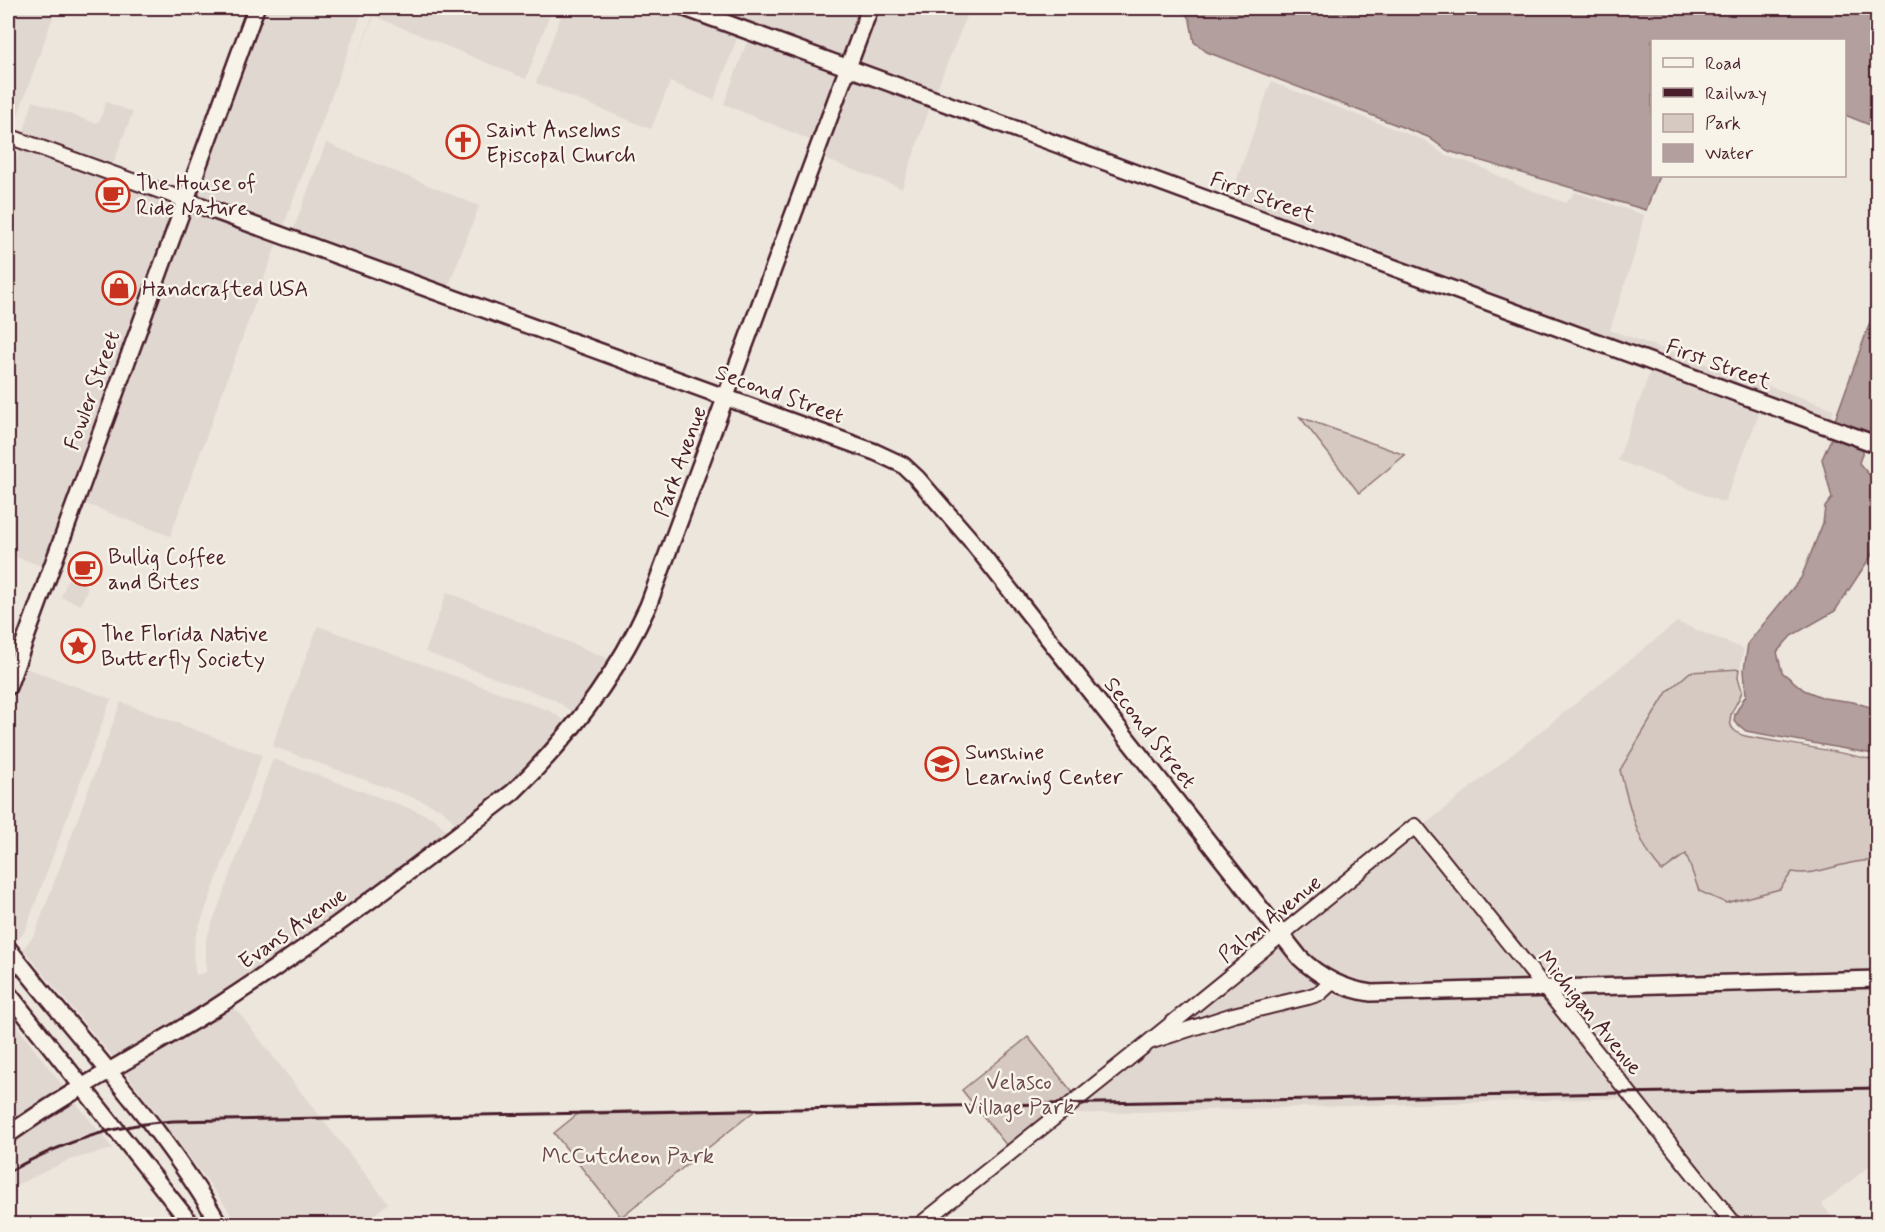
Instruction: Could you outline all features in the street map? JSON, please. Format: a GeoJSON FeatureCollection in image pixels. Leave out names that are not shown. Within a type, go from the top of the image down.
{"type":"FeatureCollection","features":[{"type":"Feature","properties":{"kind":"main road","name":"Fowler Street"},"geometry":{"type":"LineString","coordinates":[[8,687],[256,8]]}},
{"type":"Feature","properties":{"kind":"main road","name":"First Street"},"geometry":{"type":"LineString","coordinates":[[685,8],[1876,444]]}},
{"type":"Feature","properties":{"kind":"main road","name":"Park Avenue"},"geometry":{"type":"LineString","coordinates":[[578,723],[611,677],[648,606],[870,8]]}},
{"type":"Feature","properties":{"kind":"main road","name":"Second Street"},"geometry":{"type":"LineString","coordinates":[[185,200],[726,396],[875,452],[903,465],[976,546],[1280,934],[1312,970],[1332,982],[1355,991],[1371,993],[1546,990],[1878,979]]}},
{"type":"Feature","properties":{"kind":"main road","name":"Evans Avenue"},"geometry":{"type":"LineString","coordinates":[[8,1135],[43,1110],[266,974],[471,826],[543,763],[578,723]]}},
{"type":"Feature","properties":{"kind":"main road"},"geometry":{"type":"LineString","coordinates":[[8,948],[172,1151],[219,1224]]}},
{"type":"Feature","properties":{"kind":"main road"},"geometry":{"type":"LineString","coordinates":[[8,993],[192,1224]]}},
{"type":"Feature","properties":{"kind":"street","name":"Second Street"},"geometry":{"type":"LineString","coordinates":[[8,136],[185,200]]}},
{"type":"Feature","properties":{"kind":"street","name":"Palm Avenue"},"geometry":{"type":"LineString","coordinates":[[921,1224],[1415,826]]}},
{"type":"Feature","properties":{"kind":"street","name":"Michigan Avenue"},"geometry":{"type":"LineString","coordinates":[[1415,826],[1734,1224]]}},
{"type":"Feature","properties":{"kind":"street"},"geometry":{"type":"LineString","coordinates":[[1149,1042],[1243,1012],[1308,997],[1320,993],[1332,982]]}},
{"type":"Feature","properties":{"kind":"shaded area"},"geometry":{"type":"Polygon","coordinates":[[[8,8],[56,8],[12,132],[8,130],[8,8]]]}},
{"type":"Feature","properties":{"kind":"shaded area"},"geometry":{"type":"Polygon","coordinates":[[[249,8],[182,193],[23,135],[33,101],[95,123],[100,120],[106,102],[133,112],[112,166],[168,187],[181,183],[249,8]]]}},
{"type":"Feature","properties":{"kind":"shaded area"},"geometry":{"type":"Polygon","coordinates":[[[262,8],[364,8],[282,230],[192,196],[262,8]]]}},
{"type":"Feature","properties":{"kind":"shaded area"},"geometry":{"type":"Polygon","coordinates":[[[376,8],[552,8],[526,79],[374,16],[351,75],[376,8]]]}},
{"type":"Feature","properties":{"kind":"shaded area"},"geometry":{"type":"Polygon","coordinates":[[[564,8],[668,8],[739,33],[714,100],[670,82],[651,129],[536,83],[564,8]]]}},
{"type":"Feature","properties":{"kind":"shaded area"},"geometry":{"type":"Polygon","coordinates":[[[701,8],[864,8],[845,60],[701,8]]]}},
{"type":"Feature","properties":{"kind":"shaded area"},"geometry":{"type":"Polygon","coordinates":[[[876,8],[970,8],[935,93],[855,63],[876,8]]]}},
{"type":"Feature","properties":{"kind":"shaded area"},"geometry":{"type":"Polygon","coordinates":[[[749,37],[841,70],[815,142],[724,104],[749,37]]]}},
{"type":"Feature","properties":{"kind":"shaded area"},"geometry":{"type":"Polygon","coordinates":[[[852,74],[931,104],[902,188],[822,158],[852,74]]]}},
{"type":"Feature","properties":{"kind":"shaded area"},"geometry":{"type":"Polygon","coordinates":[[[1271,82],[1426,141],[1446,156],[1474,164],[1520,186],[1566,203],[1575,192],[1644,215],[1637,246],[1610,330],[1834,409],[1830,421],[1229,202],[1271,82]]]}},
{"type":"Feature","properties":{"kind":"shaded area"},"geometry":{"type":"Polygon","coordinates":[[[326,143],[479,206],[447,290],[292,233],[326,143]]]}},
{"type":"Feature","properties":{"kind":"shaded area"},"geometry":{"type":"Polygon","coordinates":[[[20,146],[178,203],[45,567],[8,554],[8,196],[20,146]]]}},
{"type":"Feature","properties":{"kind":"shaded area"},"geometry":{"type":"Polygon","coordinates":[[[188,207],[278,240],[170,536],[81,502],[188,207]]]}},
{"type":"Feature","properties":{"kind":"shaded area"},"geometry":{"type":"Polygon","coordinates":[[[1651,369],[1761,409],[1724,503],[1618,460],[1651,369]]]}},
{"type":"Feature","properties":{"kind":"shaded area"},"geometry":{"type":"Polygon","coordinates":[[[68,579],[88,586],[81,605],[61,597],[68,579]]]}},
{"type":"Feature","properties":{"kind":"shaded area"},"geometry":{"type":"Polygon","coordinates":[[[447,592],[614,661],[577,715],[555,700],[425,652],[447,592]]]}},
{"type":"Feature","properties":{"kind":"shaded area"},"geometry":{"type":"Polygon","coordinates":[[[1677,622],[1744,649],[1740,668],[1690,672],[1667,692],[1620,770],[1686,854],[1699,891],[1726,903],[1780,889],[1792,872],[1810,873],[1858,860],[1877,861],[1877,974],[1549,985],[1423,826],[1677,622]]]}},
{"type":"Feature","properties":{"kind":"shaded area"},"geometry":{"type":"Polygon","coordinates":[[[318,626],[550,711],[570,724],[509,788],[459,828],[443,810],[272,746],[318,626]]]}},
{"type":"Feature","properties":{"kind":"shaded area"},"geometry":{"type":"Polygon","coordinates":[[[23,667],[111,699],[25,931],[17,941],[8,930],[8,702],[23,667]]]}},
{"type":"Feature","properties":{"kind":"shaded area"},"geometry":{"type":"Polygon","coordinates":[[[121,702],[262,755],[195,938],[193,955],[196,975],[206,972],[206,940],[273,759],[414,810],[435,819],[450,834],[263,970],[116,1061],[23,949],[35,934],[121,702]]]}},
{"type":"Feature","properties":{"kind":"shaded area"},"geometry":{"type":"Polygon","coordinates":[[[1414,834],[1535,985],[1357,985],[1316,965],[1288,934],[1414,834]]]}},
{"type":"Feature","properties":{"kind":"shaded area"},"geometry":{"type":"Polygon","coordinates":[[[1279,942],[1322,983],[1307,992],[1272,999],[1179,1025],[1279,942]]]}},
{"type":"Feature","properties":{"kind":"shaded area"},"geometry":{"type":"Polygon","coordinates":[[[1877,985],[1877,1160],[1822,1204],[1837,1224],[1742,1224],[1558,995],[1877,985]]]}},
{"type":"Feature","properties":{"kind":"shaded area"},"geometry":{"type":"Polygon","coordinates":[[[1332,989],[1370,998],[1543,996],[1625,1098],[1065,1114],[1151,1047],[1332,989]]]}},
{"type":"Feature","properties":{"kind":"shaded area"},"geometry":{"type":"Polygon","coordinates":[[[231,1003],[388,1203],[363,1224],[236,1224],[226,1206],[123,1069],[231,1003]]]}},
{"type":"Feature","properties":{"kind":"shaded area"},"geometry":{"type":"Polygon","coordinates":[[[8,1015],[66,1090],[8,1128],[8,1015]]]}},
{"type":"Feature","properties":{"kind":"shaded area"},"geometry":{"type":"Polygon","coordinates":[[[73,1099],[113,1149],[69,1160],[8,1189],[8,1141],[73,1099]]]}},
{"type":"Feature","properties":{"kind":"green space"},"geometry":{"type":"Polygon","coordinates":[[[1300,417],[1405,455],[1359,493],[1300,417]]]}},
{"type":"Feature","properties":{"kind":"green space"},"geometry":{"type":"Polygon","coordinates":[[[1739,669],[1738,677],[1742,691],[1730,721],[1736,732],[1745,736],[1877,761],[1877,861],[1854,862],[1811,872],[1792,872],[1780,889],[1726,903],[1699,891],[1686,854],[1662,871],[1653,861],[1635,824],[1620,770],[1667,692],[1690,672],[1739,669]]]}},
{"type":"Feature","properties":{"kind":"green space","name":"Velasco Village Park"},"geometry":{"type":"Polygon","coordinates":[[[1028,1037],[1077,1098],[1011,1151],[962,1090],[1028,1037]]]}},
{"type":"Feature","properties":{"kind":"green space","name":"McCutcheon Park"},"geometry":{"type":"Polygon","coordinates":[[[757,1109],[621,1217],[554,1133],[580,1112],[757,1109]]]}},
{"type":"Feature","properties":{"kind":"water"},"geometry":{"type":"Polygon","coordinates":[[[1182,8],[1877,8],[1877,128],[1846,115],[1846,39],[1651,39],[1651,177],[1659,177],[1646,210],[1448,151],[1428,137],[1207,52],[1194,42],[1190,20],[1182,8]]]}},
{"type":"Feature","properties":{"kind":"water"},"geometry":{"type":"Polygon","coordinates":[[[1877,303],[1877,422],[1871,437],[1866,441],[1859,463],[1877,484],[1877,547],[1835,611],[1791,636],[1777,652],[1782,672],[1804,690],[1824,698],[1853,702],[1877,709],[1877,752],[1873,754],[1746,731],[1734,721],[1735,714],[1746,695],[1744,670],[1748,643],[1801,578],[1823,523],[1825,507],[1832,498],[1822,459],[1835,430],[1835,420],[1877,303]]]}},
{"type":"Feature","properties":{"kind":"railway"},"geometry":{"type":"LineString","coordinates":[[8,1172],[67,1144],[88,1137],[130,1126],[173,1121],[1878,1088]]}},
{"type":"Feature","properties":{"kind":"place","name":"Saint Anselms Episcopal Church"},"geometry":{"type":"Point","coordinates":[463,142]}},
{"type":"Feature","properties":{"kind":"place","name":"The House of Ride Nature"},"geometry":{"type":"Point","coordinates":[113,195]}},
{"type":"Feature","properties":{"kind":"place","name":"Handcrafted USA"},"geometry":{"type":"Point","coordinates":[119,288]}},
{"type":"Feature","properties":{"kind":"place","name":"Bullig Coffee and Bites"},"geometry":{"type":"Point","coordinates":[85,569]}},
{"type":"Feature","properties":{"kind":"place","name":"The Florida Native Butterfly Society"},"geometry":{"type":"Point","coordinates":[78,646]}},
{"type":"Feature","properties":{"kind":"place","name":"Sunshine Learning Center"},"geometry":{"type":"Point","coordinates":[942,764]}}]}
